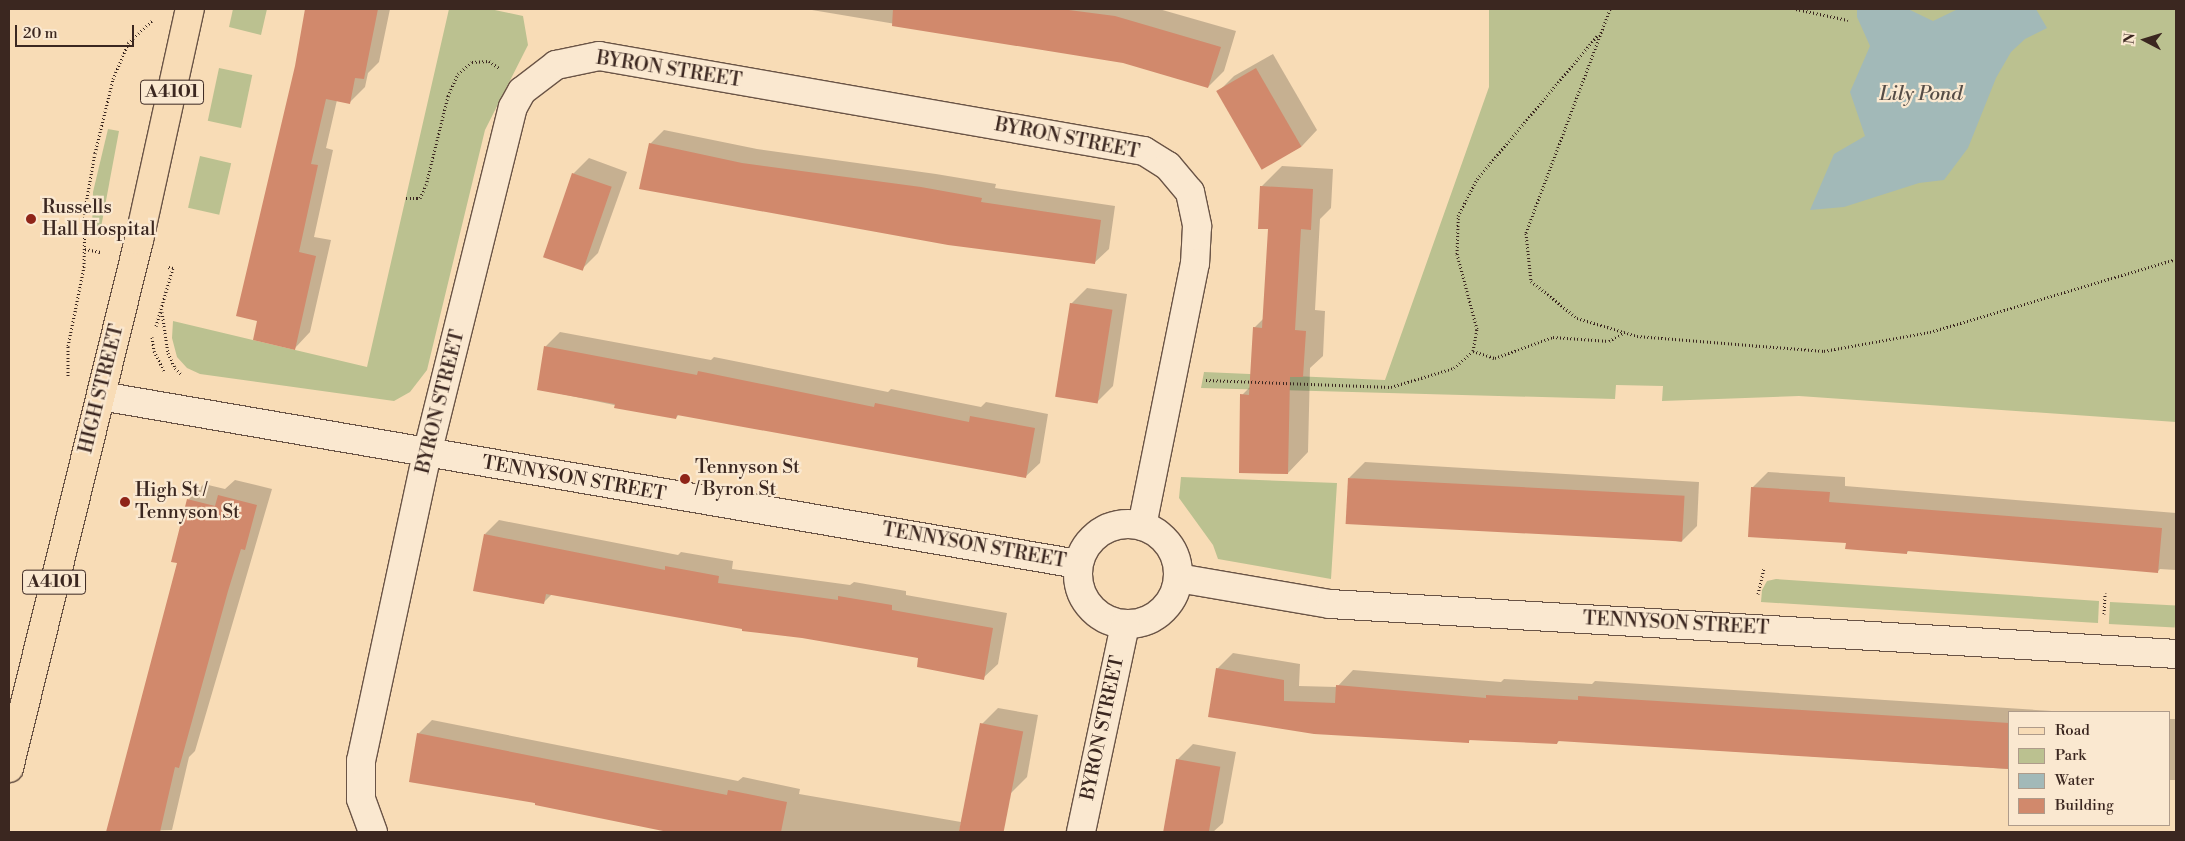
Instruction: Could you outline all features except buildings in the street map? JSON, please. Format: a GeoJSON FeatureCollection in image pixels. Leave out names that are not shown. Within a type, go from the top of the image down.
{"type":"FeatureCollection","features":[{"type":"Feature","properties":{"kind":"main road","name":"HIGH STREET"},"geometry":{"type":"LineString","coordinates":[[9,768],[12,738],[101,396],[139,240],[190,9]]}},
{"type":"Feature","properties":{"kind":"street","name":"BYRON STREET"},"geometry":{"type":"LineString","coordinates":[[373,832],[362,798],[361,761],[427,454],[513,107],[522,91],[556,65],[600,56],[1144,151],[1182,178],[1190,192],[1197,226],[1194,263],[1142,526]]}},
{"type":"Feature","properties":{"kind":"street","name":"TENNYSON STREET"},"geometry":{"type":"LineString","coordinates":[[101,396],[427,454],[1078,564]]}},
{"type":"Feature","properties":{"kind":"street"},"geometry":{"type":"LineString","coordinates":[[1125,524],[1142,526],[1158,533],[1169,546],[1176,561],[1178,578],[1166,607],[1140,624],[1124,625],[1108,621],[1088,604],[1078,581],[1078,564],[1084,548],[1109,527],[1125,524]]}},
{"type":"Feature","properties":{"kind":"street","name":"TENNYSON STREET"},"geometry":{"type":"LineString","coordinates":[[1178,578],[1330,604],[2176,654]]}},
{"type":"Feature","properties":{"kind":"street","name":"BYRON STREET"},"geometry":{"type":"LineString","coordinates":[[1081,832],[1124,625]]}},
{"type":"Feature","properties":{"kind":"path"},"geometry":{"type":"LineString","coordinates":[[1610,9],[1526,233],[1531,281],[1578,318],[1625,332],[1824,351],[1930,332],[2176,259]]}},
{"type":"Feature","properties":{"kind":"path"},"geometry":{"type":"LineString","coordinates":[[1796,9],[1848,20]]}},
{"type":"Feature","properties":{"kind":"path"},"geometry":{"type":"LineString","coordinates":[[68,382],[68,346],[84,268],[85,209],[104,116],[113,79],[128,43],[155,14]]}},
{"type":"Feature","properties":{"kind":"path"},"geometry":{"type":"LineString","coordinates":[[1171,379],[1391,387],[1454,368],[1473,351],[1477,329],[1457,254],[1458,216],[1477,179],[1600,33]]}},
{"type":"Feature","properties":{"kind":"path"},"geometry":{"type":"LineString","coordinates":[[406,198],[420,198],[426,185],[448,96],[458,74],[472,62],[489,61],[522,91]]}},
{"type":"Feature","properties":{"kind":"path"},"geometry":{"type":"LineString","coordinates":[[162,312],[168,354],[174,368],[184,376]]}},
{"type":"Feature","properties":{"kind":"path"},"geometry":{"type":"LineString","coordinates":[[1473,351],[1495,358],[1553,337],[1609,341],[1625,332]]}},
{"type":"Feature","properties":{"kind":"green space"},"geometry":{"type":"Polygon","coordinates":[[[233,9],[267,9],[261,35],[229,27],[233,9]]]}},
{"type":"Feature","properties":{"kind":"green space"},"geometry":{"type":"Polygon","coordinates":[[[449,9],[490,9],[523,16],[528,45],[485,130],[427,370],[410,392],[394,401],[200,374],[187,368],[177,357],[172,338],[173,321],[367,367],[449,9]]]}},
{"type":"Feature","properties":{"kind":"green space"},"geometry":{"type":"Polygon","coordinates":[[[1489,9],[2176,9],[2176,422],[1799,396],[1662,401],[1663,386],[1616,385],[1615,399],[1201,388],[1204,372],[1385,380],[1489,87],[1489,9]]]}},
{"type":"Feature","properties":{"kind":"green space"},"geometry":{"type":"Polygon","coordinates":[[[219,68],[252,75],[241,128],[208,121],[219,68]]]}},
{"type":"Feature","properties":{"kind":"green space"},"geometry":{"type":"Polygon","coordinates":[[[108,129],[119,131],[99,238],[92,232],[93,192],[108,129]]]}},
{"type":"Feature","properties":{"kind":"green space"},"geometry":{"type":"Polygon","coordinates":[[[200,156],[231,163],[219,215],[188,208],[200,156]]]}},
{"type":"Feature","properties":{"kind":"green space"},"geometry":{"type":"Polygon","coordinates":[[[1181,477],[1337,483],[1331,579],[1218,559],[1213,545],[1179,498],[1181,477]]]}},
{"type":"Feature","properties":{"kind":"green space"},"geometry":{"type":"Polygon","coordinates":[[[1776,579],[2099,601],[2098,623],[1761,602],[1762,590],[1767,581],[1776,579]]]}},
{"type":"Feature","properties":{"kind":"green space"},"geometry":{"type":"Polygon","coordinates":[[[2110,602],[2176,605],[2175,627],[2109,624],[2110,602]]]}},
{"type":"Feature","properties":{"kind":"water","name":"Lily Pond"},"geometry":{"type":"Polygon","coordinates":[[[1857,9],[1908,9],[1933,21],[1958,9],[2036,9],[2047,28],[2025,39],[2011,52],[1996,78],[1968,148],[1944,180],[1919,183],[1844,207],[1810,210],[1834,154],[1865,136],[1850,92],[1870,46],[1857,17],[1857,9]]]}},
{"type":"Feature","properties":{"kind":"place","name":"Russells Hall Hospital"},"geometry":{"type":"Point","coordinates":[31,219]}},
{"type":"Feature","properties":{"kind":"place","name":"Tennyson St / Byron St"},"geometry":{"type":"Point","coordinates":[685,479]}},
{"type":"Feature","properties":{"kind":"place","name":"High St / Tennyson St"},"geometry":{"type":"Point","coordinates":[125,502]}}]}
